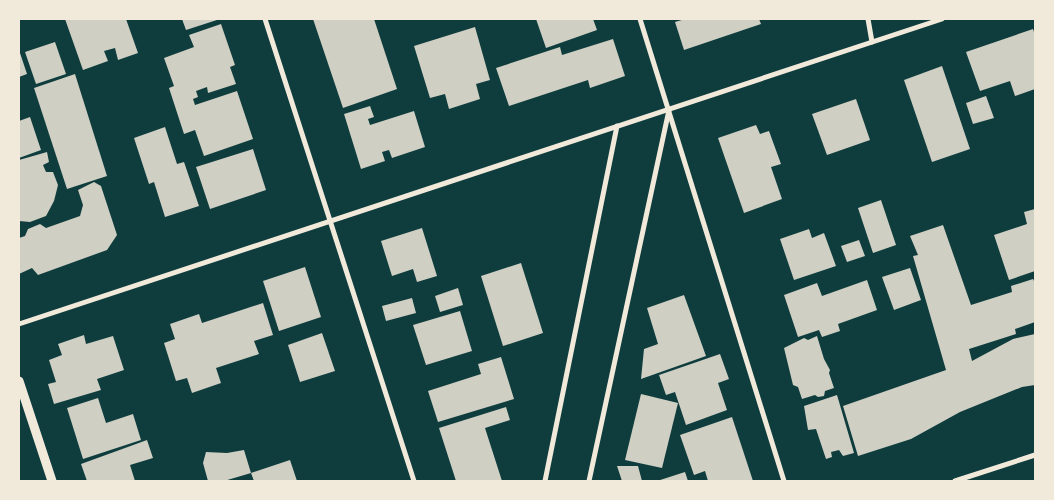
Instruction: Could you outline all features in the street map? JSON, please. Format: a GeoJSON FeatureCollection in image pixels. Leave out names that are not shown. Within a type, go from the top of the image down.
{"type":"FeatureCollection","features":[{"type":"Feature","properties":{"kind":"street"},"geometry":{"type":"LineString","coordinates":[[265,19],[414,481]]}},
{"type":"Feature","properties":{"kind":"street"},"geometry":{"type":"LineString","coordinates":[[640,19],[670,109],[784,481]]}},
{"type":"Feature","properties":{"kind":"street"},"geometry":{"type":"LineString","coordinates":[[868,19],[872,42]]}},
{"type":"Feature","properties":{"kind":"street"},"geometry":{"type":"LineString","coordinates":[[19,324],[942,19]]}},
{"type":"Feature","properties":{"kind":"street"},"geometry":{"type":"LineString","coordinates":[[589,481],[670,109]]}},
{"type":"Feature","properties":{"kind":"street"},"geometry":{"type":"LineString","coordinates":[[545,481],[617,126]]}},
{"type":"Feature","properties":{"kind":"street"},"geometry":{"type":"LineString","coordinates":[[19,381],[52,481]]}},
{"type":"Feature","properties":{"kind":"street"},"geometry":{"type":"LineString","coordinates":[[955,481],[1035,455]]}},
{"type":"Feature","properties":{"kind":"building"},"geometry":{"type":"Polygon","coordinates":[[[65,19],[126,19],[138,53],[118,60],[115,48],[104,51],[108,61],[83,70],[65,19]]]}},
{"type":"Feature","properties":{"kind":"building"},"geometry":{"type":"Polygon","coordinates":[[[182,19],[220,19],[186,30],[182,19]]]}},
{"type":"Feature","properties":{"kind":"building"},"geometry":{"type":"Polygon","coordinates":[[[313,19],[374,19],[397,89],[343,108],[313,19]]]}},
{"type":"Feature","properties":{"kind":"building"},"geometry":{"type":"Polygon","coordinates":[[[536,19],[593,19],[597,30],[546,48],[536,19]]]}},
{"type":"Feature","properties":{"kind":"building"},"geometry":{"type":"Polygon","coordinates":[[[685,19],[759,19],[761,24],[684,50],[675,22],[685,19]]]}},
{"type":"Feature","properties":{"kind":"building"},"geometry":{"type":"Polygon","coordinates":[[[221,24],[235,65],[230,67],[236,84],[208,93],[207,87],[196,91],[198,97],[193,99],[195,105],[237,91],[253,139],[204,156],[195,130],[184,134],[169,88],[174,86],[164,58],[194,47],[189,35],[221,24]]]}},
{"type":"Feature","properties":{"kind":"building"},"geometry":{"type":"Polygon","coordinates":[[[475,27],[490,80],[476,84],[480,99],[449,109],[445,94],[430,98],[414,46],[475,27]]]}},
{"type":"Feature","properties":{"kind":"building"},"geometry":{"type":"Polygon","coordinates":[[[1033,29],[1035,35],[1035,89],[1015,96],[1010,81],[980,91],[966,52],[1033,29]]]}},
{"type":"Feature","properties":{"kind":"building"},"geometry":{"type":"Polygon","coordinates":[[[613,39],[625,76],[590,88],[588,80],[509,106],[496,68],[560,47],[562,55],[613,39]]]}},
{"type":"Feature","properties":{"kind":"building"},"geometry":{"type":"Polygon","coordinates":[[[55,42],[66,74],[36,84],[25,52],[55,42]]]}},
{"type":"Feature","properties":{"kind":"building"},"geometry":{"type":"Polygon","coordinates":[[[19,50],[27,74],[19,77],[19,50]]]}},
{"type":"Feature","properties":{"kind":"building"},"geometry":{"type":"Polygon","coordinates":[[[942,66],[970,149],[932,162],[904,80],[942,66]]]}},
{"type":"Feature","properties":{"kind":"building"},"geometry":{"type":"Polygon","coordinates":[[[75,74],[107,176],[67,189],[34,88],[75,74]]]}},
{"type":"Feature","properties":{"kind":"building"},"geometry":{"type":"Polygon","coordinates":[[[986,96],[994,118],[973,124],[966,103],[986,96]]]}},
{"type":"Feature","properties":{"kind":"building"},"geometry":{"type":"Polygon","coordinates":[[[856,99],[870,140],[827,155],[812,114],[856,99]]]}},
{"type":"Feature","properties":{"kind":"building"},"geometry":{"type":"Polygon","coordinates":[[[370,106],[374,117],[368,119],[370,125],[414,111],[425,147],[392,158],[389,150],[382,152],[385,161],[361,169],[344,114],[370,106]]]}},
{"type":"Feature","properties":{"kind":"building"},"geometry":{"type":"Polygon","coordinates":[[[30,117],[41,150],[19,158],[19,121],[30,117]]]}},
{"type":"Feature","properties":{"kind":"building"},"geometry":{"type":"Polygon","coordinates":[[[756,125],[760,134],[769,131],[781,164],[771,167],[782,199],[744,213],[718,138],[756,125]]]}},
{"type":"Feature","properties":{"kind":"building"},"geometry":{"type":"Polygon","coordinates":[[[165,127],[177,164],[184,162],[199,206],[165,217],[154,182],[149,184],[134,138],[165,127]]]}},
{"type":"Feature","properties":{"kind":"building"},"geometry":{"type":"Polygon","coordinates":[[[253,149],[266,190],[210,209],[196,167],[253,149]]]}},
{"type":"Feature","properties":{"kind":"building"},"geometry":{"type":"Polygon","coordinates":[[[47,152],[49,162],[43,165],[46,172],[53,172],[58,185],[54,201],[46,216],[30,222],[19,221],[19,160],[47,152]]]}},
{"type":"Feature","properties":{"kind":"building"},"geometry":{"type":"Polygon","coordinates":[[[94,182],[101,186],[117,235],[107,250],[38,275],[32,268],[19,274],[19,238],[25,236],[28,229],[40,224],[46,228],[80,216],[83,205],[78,190],[94,182]]]}},
{"type":"Feature","properties":{"kind":"building"},"geometry":{"type":"Polygon","coordinates":[[[881,200],[896,245],[873,253],[858,208],[881,200]]]}},
{"type":"Feature","properties":{"kind":"building"},"geometry":{"type":"Polygon","coordinates":[[[1035,209],[1035,271],[1009,280],[994,235],[1027,224],[1024,212],[1035,209]]]}},
{"type":"Feature","properties":{"kind":"building"},"geometry":{"type":"Polygon","coordinates":[[[943,225],[971,305],[1012,292],[1011,286],[1033,279],[1035,283],[1035,322],[1015,329],[1016,334],[969,349],[972,361],[1013,339],[1035,334],[1035,385],[1022,387],[960,412],[911,439],[858,456],[843,406],[946,370],[913,256],[918,255],[910,236],[943,225]]]}},
{"type":"Feature","properties":{"kind":"building"},"geometry":{"type":"Polygon","coordinates":[[[422,228],[437,276],[417,282],[413,269],[392,276],[381,241],[422,228]]]}},
{"type":"Feature","properties":{"kind":"building"},"geometry":{"type":"Polygon","coordinates":[[[809,229],[812,238],[824,233],[836,266],[794,280],[780,239],[809,229]]]}},
{"type":"Feature","properties":{"kind":"building"},"geometry":{"type":"Polygon","coordinates":[[[859,240],[865,256],[847,262],[841,246],[859,240]]]}},
{"type":"Feature","properties":{"kind":"building"},"geometry":{"type":"Polygon","coordinates":[[[521,263],[543,333],[503,346],[481,276],[521,263]]]}},
{"type":"Feature","properties":{"kind":"building"},"geometry":{"type":"Polygon","coordinates":[[[305,267],[321,317],[279,331],[263,281],[305,267]]]}},
{"type":"Feature","properties":{"kind":"building"},"geometry":{"type":"Polygon","coordinates":[[[910,268],[921,300],[894,310],[882,277],[910,268]]]}},
{"type":"Feature","properties":{"kind":"building"},"geometry":{"type":"Polygon","coordinates":[[[867,280],[877,310],[838,324],[840,331],[822,337],[819,330],[798,337],[784,295],[817,283],[822,296],[867,280]]]}},
{"type":"Feature","properties":{"kind":"building"},"geometry":{"type":"Polygon","coordinates":[[[458,288],[463,305],[440,312],[435,296],[458,288]]]}},
{"type":"Feature","properties":{"kind":"building"},"geometry":{"type":"Polygon","coordinates":[[[684,295],[706,356],[641,379],[644,349],[658,344],[647,308],[684,295]]]}},
{"type":"Feature","properties":{"kind":"building"},"geometry":{"type":"Polygon","coordinates":[[[412,298],[416,313],[386,321],[382,306],[412,298]]]}},
{"type":"Feature","properties":{"kind":"building"},"geometry":{"type":"Polygon","coordinates":[[[263,303],[273,335],[254,341],[259,354],[216,368],[221,383],[192,393],[187,378],[176,381],[164,343],[175,339],[170,324],[199,314],[202,323],[263,303]]]}},
{"type":"Feature","properties":{"kind":"building"},"geometry":{"type":"Polygon","coordinates":[[[460,311],[472,351],[426,365],[413,325],[460,311]]]}},
{"type":"Feature","properties":{"kind":"building"},"geometry":{"type":"Polygon","coordinates":[[[322,333],[335,371],[300,382],[288,345],[322,333]]]}},
{"type":"Feature","properties":{"kind":"building"},"geometry":{"type":"Polygon","coordinates":[[[84,335],[86,344],[113,336],[124,370],[97,379],[101,390],[54,404],[48,384],[56,382],[49,360],[62,355],[58,344],[84,335]]]}},
{"type":"Feature","properties":{"kind":"building"},"geometry":{"type":"Polygon","coordinates":[[[817,336],[824,359],[830,370],[829,373],[834,388],[825,391],[824,396],[818,397],[815,395],[802,399],[798,387],[793,385],[784,348],[804,338],[808,340],[817,336]]]}},
{"type":"Feature","properties":{"kind":"building"},"geometry":{"type":"Polygon","coordinates":[[[720,354],[729,379],[718,383],[727,410],[686,425],[675,392],[666,395],[659,375],[720,354]]]}},
{"type":"Feature","properties":{"kind":"building"},"geometry":{"type":"Polygon","coordinates":[[[501,357],[514,399],[438,422],[428,391],[481,374],[478,364],[501,357]]]}},
{"type":"Feature","properties":{"kind":"building"},"geometry":{"type":"Polygon","coordinates":[[[641,394],[678,403],[662,468],[625,460],[641,394]]]}},
{"type":"Feature","properties":{"kind":"building"},"geometry":{"type":"Polygon","coordinates":[[[837,395],[854,453],[843,456],[839,450],[831,452],[832,457],[826,459],[816,429],[808,430],[804,406],[837,395]]]}},
{"type":"Feature","properties":{"kind":"building"},"geometry":{"type":"Polygon","coordinates":[[[98,398],[106,423],[133,414],[141,440],[83,459],[67,408],[98,398]]]}},
{"type":"Feature","properties":{"kind":"building"},"geometry":{"type":"Polygon","coordinates":[[[506,407],[510,420],[485,428],[502,481],[456,481],[439,428],[506,407]]]}},
{"type":"Feature","properties":{"kind":"building"},"geometry":{"type":"Polygon","coordinates":[[[732,417],[753,481],[708,481],[705,471],[694,475],[680,435],[732,417]]]}},
{"type":"Feature","properties":{"kind":"building"},"geometry":{"type":"Polygon","coordinates":[[[147,440],[153,458],[130,465],[135,481],[87,481],[81,464],[147,440]]]}},
{"type":"Feature","properties":{"kind":"building"},"geometry":{"type":"Polygon","coordinates":[[[244,450],[251,473],[224,481],[208,481],[203,463],[206,452],[227,453],[244,450]]]}},
{"type":"Feature","properties":{"kind":"building"},"geometry":{"type":"Polygon","coordinates":[[[290,460],[297,481],[254,481],[251,473],[290,460]]]}},
{"type":"Feature","properties":{"kind":"building"},"geometry":{"type":"Polygon","coordinates":[[[617,466],[638,466],[642,481],[622,481],[617,466]]]}},
{"type":"Feature","properties":{"kind":"building"},"geometry":{"type":"Polygon","coordinates":[[[685,472],[688,481],[657,481],[685,472]]]}}]}
